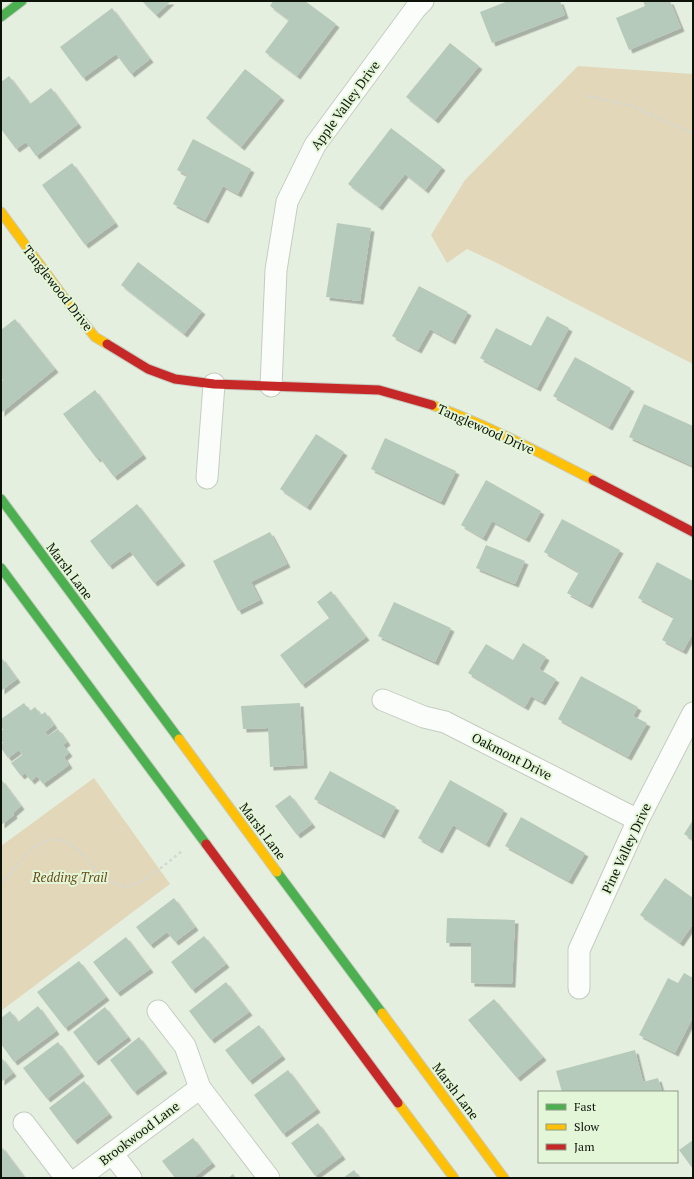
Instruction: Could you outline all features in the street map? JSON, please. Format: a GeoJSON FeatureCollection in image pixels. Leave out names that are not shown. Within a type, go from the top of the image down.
{"type":"FeatureCollection","features":[{"type":"Feature","properties":{"kind":"main road"},"geometry":{"type":"LineString","coordinates":[[1,17],[22,1]]}},
{"type":"Feature","properties":{"kind":"main road","name":"Tanglewood Drive"},"geometry":{"type":"LineString","coordinates":[[1,212],[95,337],[148,369],[175,379],[214,384],[379,390],[427,403],[458,414],[516,441],[693,532]]}},
{"type":"Feature","properties":{"kind":"main road","name":"Marsh Lane"},"geometry":{"type":"LineString","coordinates":[[1,499],[504,1178]]}},
{"type":"Feature","properties":{"kind":"main road"},"geometry":{"type":"LineString","coordinates":[[1,568],[454,1178]]}},
{"type":"Feature","properties":{"kind":"street","name":"Apple Valley Drive"},"geometry":{"type":"LineString","coordinates":[[271,386],[276,270],[287,202],[315,145],[416,8],[423,1]]}},
{"type":"Feature","properties":{"kind":"street"},"geometry":{"type":"LineString","coordinates":[[207,478],[214,384]]}},
{"type":"Feature","properties":{"kind":"street","name":"Oakmont Drive"},"geometry":{"type":"LineString","coordinates":[[383,700],[424,717],[445,722],[638,820]]}},
{"type":"Feature","properties":{"kind":"street","name":"Pine Valley Drive"},"geometry":{"type":"LineString","coordinates":[[579,988],[579,950],[638,820],[693,713]]}},
{"type":"Feature","properties":{"kind":"street"},"geometry":{"type":"LineString","coordinates":[[158,1011],[185,1046],[200,1088],[269,1178]]}},
{"type":"Feature","properties":{"kind":"street","name":"Brookwood Lane"},"geometry":{"type":"LineString","coordinates":[[79,1178],[200,1088]]}},
{"type":"Feature","properties":{"kind":"street"},"geometry":{"type":"LineString","coordinates":[[24,1123],[66,1178]]}},
{"type":"Feature","properties":{"kind":"street"},"geometry":{"type":"LineString","coordinates":[[112,1153],[131,1178]]}},
{"type":"Feature","properties":{"kind":"path"},"geometry":{"type":"LineString","coordinates":[[588,96],[632,106],[693,134]]}},
{"type":"Feature","properties":{"kind":"path"},"geometry":{"type":"LineString","coordinates":[[1,883],[34,848],[45,842],[56,840],[67,842],[77,849],[103,878],[114,884],[128,887],[141,881],[182,851]]}},
{"type":"Feature","properties":{"kind":"green space"},"geometry":{"type":"Polygon","coordinates":[[[578,66],[693,74],[693,364],[467,249],[447,263],[431,235],[465,180],[578,66]]]}},
{"type":"Feature","properties":{"kind":"green space","name":"Redding Trail"},"geometry":{"type":"Polygon","coordinates":[[[94,778],[170,884],[1,1011],[1,846],[94,778]]]}},
{"type":"Feature","properties":{"kind":"building"},"geometry":{"type":"Polygon","coordinates":[[[142,1],[171,1],[156,15],[142,1]]]}},
{"type":"Feature","properties":{"kind":"building"},"geometry":{"type":"Polygon","coordinates":[[[273,1],[305,1],[336,24],[297,76],[265,52],[289,20],[270,6],[273,1]]]}},
{"type":"Feature","properties":{"kind":"building"},"geometry":{"type":"Polygon","coordinates":[[[508,1],[560,1],[565,15],[492,43],[480,12],[508,1]]]}},
{"type":"Feature","properties":{"kind":"building"},"geometry":{"type":"Polygon","coordinates":[[[643,1],[670,1],[681,28],[629,50],[616,18],[645,6],[643,1]]]}},
{"type":"Feature","properties":{"kind":"building"},"geometry":{"type":"Polygon","coordinates":[[[112,8],[150,59],[131,74],[116,54],[83,78],[60,47],[112,8]]]}},
{"type":"Feature","properties":{"kind":"building"},"geometry":{"type":"Polygon","coordinates":[[[450,43],[479,66],[435,120],[406,97],[450,43]]]}},
{"type":"Feature","properties":{"kind":"building"},"geometry":{"type":"Polygon","coordinates":[[[245,69],[281,97],[241,147],[206,118],[245,69]]]}},
{"type":"Feature","properties":{"kind":"building"},"geometry":{"type":"Polygon","coordinates":[[[9,76],[30,104],[51,88],[78,124],[36,156],[26,142],[16,149],[1,129],[1,82],[9,76]]]}},
{"type":"Feature","properties":{"kind":"building"},"geometry":{"type":"Polygon","coordinates":[[[391,128],[442,167],[425,190],[405,174],[379,207],[348,184],[391,128]]]}},
{"type":"Feature","properties":{"kind":"building"},"geometry":{"type":"Polygon","coordinates":[[[193,139],[251,169],[238,194],[223,186],[205,220],[173,204],[187,175],[177,170],[193,139]]]}},
{"type":"Feature","properties":{"kind":"building"},"geometry":{"type":"Polygon","coordinates":[[[72,163],[115,223],[85,245],[42,185],[72,163]]]}},
{"type":"Feature","properties":{"kind":"building"},"geometry":{"type":"Polygon","coordinates":[[[337,223],[371,228],[360,301],[326,297],[337,223]]]}},
{"type":"Feature","properties":{"kind":"building"},"geometry":{"type":"Polygon","coordinates":[[[138,262],[202,311],[184,334],[121,285],[138,262]]]}},
{"type":"Feature","properties":{"kind":"building"},"geometry":{"type":"Polygon","coordinates":[[[419,286],[468,312],[452,341],[430,329],[418,350],[392,336],[419,286]]]}},
{"type":"Feature","properties":{"kind":"building"},"geometry":{"type":"Polygon","coordinates":[[[547,316],[569,328],[537,388],[480,358],[496,328],[531,346],[547,316]]]}},
{"type":"Feature","properties":{"kind":"building"},"geometry":{"type":"Polygon","coordinates":[[[15,319],[55,369],[1,413],[1,382],[3,380],[1,378],[1,330],[15,319]]]}},
{"type":"Feature","properties":{"kind":"building"},"geometry":{"type":"Polygon","coordinates":[[[575,357],[631,388],[609,427],[553,396],[575,357]]]}},
{"type":"Feature","properties":{"kind":"building"},"geometry":{"type":"Polygon","coordinates":[[[95,390],[143,455],[114,477],[99,457],[97,459],[63,414],[95,390]]]}},
{"type":"Feature","properties":{"kind":"building"},"geometry":{"type":"Polygon","coordinates":[[[644,404],[693,426],[693,466],[629,437],[644,404]]]}},
{"type":"Feature","properties":{"kind":"building"},"geometry":{"type":"Polygon","coordinates":[[[316,434],[344,452],[307,507],[280,489],[316,434]]]}},
{"type":"Feature","properties":{"kind":"building"},"geometry":{"type":"Polygon","coordinates":[[[385,438],[456,471],[441,502],[371,469],[385,438]]]}},
{"type":"Feature","properties":{"kind":"building"},"geometry":{"type":"Polygon","coordinates":[[[486,480],[541,511],[526,539],[492,521],[483,538],[461,525],[486,480]]]}},
{"type":"Feature","properties":{"kind":"building"},"geometry":{"type":"Polygon","coordinates":[[[137,504],[182,562],[154,583],[130,551],[109,566],[90,541],[137,504]]]}},
{"type":"Feature","properties":{"kind":"building"},"geometry":{"type":"Polygon","coordinates":[[[562,519],[620,550],[589,605],[567,593],[579,572],[544,552],[562,519]]]}},
{"type":"Feature","properties":{"kind":"building"},"geometry":{"type":"Polygon","coordinates":[[[270,532],[287,564],[251,582],[260,600],[238,611],[213,561],[270,532]]]}},
{"type":"Feature","properties":{"kind":"building"},"geometry":{"type":"Polygon","coordinates":[[[486,545],[525,561],[515,584],[476,568],[486,545]]]}},
{"type":"Feature","properties":{"kind":"building"},"geometry":{"type":"Polygon","coordinates":[[[657,562],[693,581],[693,633],[683,651],[662,640],[674,617],[638,598],[657,562]]]}},
{"type":"Feature","properties":{"kind":"building"},"geometry":{"type":"Polygon","coordinates":[[[331,591],[366,637],[302,685],[280,655],[329,618],[317,602],[331,591]]]}},
{"type":"Feature","properties":{"kind":"building"},"geometry":{"type":"Polygon","coordinates":[[[394,602],[451,628],[435,662],[378,636],[394,602]]]}},
{"type":"Feature","properties":{"kind":"building"},"geometry":{"type":"Polygon","coordinates":[[[523,643],[546,657],[539,669],[556,679],[542,702],[531,696],[525,707],[468,673],[486,644],[513,660],[523,643]]]}},
{"type":"Feature","properties":{"kind":"building"},"geometry":{"type":"Polygon","coordinates":[[[1,657],[17,679],[1,691],[1,657]]]}},
{"type":"Feature","properties":{"kind":"building"},"geometry":{"type":"Polygon","coordinates":[[[581,676],[638,707],[633,716],[647,723],[628,757],[558,719],[581,676]]]}},
{"type":"Feature","properties":{"kind":"building"},"geometry":{"type":"Polygon","coordinates":[[[24,703],[30,711],[35,707],[41,715],[45,712],[54,725],[45,732],[48,736],[58,729],[67,742],[63,745],[69,753],[64,757],[69,765],[43,784],[37,776],[31,781],[25,773],[21,776],[11,763],[22,755],[19,750],[8,758],[1,748],[1,744],[3,743],[1,740],[1,731],[3,730],[1,726],[1,719],[24,703]]]}},
{"type":"Feature","properties":{"kind":"building"},"geometry":{"type":"Polygon","coordinates":[[[300,703],[304,765],[270,767],[268,728],[243,729],[241,706],[300,703]]]}},
{"type":"Feature","properties":{"kind":"building"},"geometry":{"type":"Polygon","coordinates":[[[330,771],[396,807],[381,835],[314,799],[330,771]]]}},
{"type":"Feature","properties":{"kind":"building"},"geometry":{"type":"Polygon","coordinates":[[[1,779],[21,806],[13,813],[14,815],[1,825],[1,779]]]}},
{"type":"Feature","properties":{"kind":"building"},"geometry":{"type":"Polygon","coordinates":[[[450,780],[504,810],[486,844],[453,825],[439,850],[418,838],[450,780]]]}},
{"type":"Feature","properties":{"kind":"building"},"geometry":{"type":"Polygon","coordinates":[[[290,795],[312,824],[297,835],[275,806],[290,795]]]}},
{"type":"Feature","properties":{"kind":"building"},"geometry":{"type":"Polygon","coordinates":[[[521,817],[585,853],[569,881],[505,846],[521,817]]]}},
{"type":"Feature","properties":{"kind":"building"},"geometry":{"type":"Polygon","coordinates":[[[693,820],[693,840],[684,834],[693,820]]]}},
{"type":"Feature","properties":{"kind":"building"},"geometry":{"type":"Polygon","coordinates":[[[665,878],[693,898],[693,924],[680,943],[640,915],[665,878]]]}},
{"type":"Feature","properties":{"kind":"building"},"geometry":{"type":"Polygon","coordinates":[[[174,898],[195,927],[175,942],[167,932],[150,945],[136,927],[174,898]]]}},
{"type":"Feature","properties":{"kind":"building"},"geometry":{"type":"Polygon","coordinates":[[[447,918],[515,920],[512,984],[471,983],[471,943],[446,943],[447,918]]]}},
{"type":"Feature","properties":{"kind":"building"},"geometry":{"type":"Polygon","coordinates":[[[204,936],[226,964],[192,990],[171,962],[204,936]]]}},
{"type":"Feature","properties":{"kind":"building"},"geometry":{"type":"Polygon","coordinates":[[[126,937],[150,969],[117,993],[93,962],[126,937]]]}},
{"type":"Feature","properties":{"kind":"building"},"geometry":{"type":"Polygon","coordinates":[[[79,961],[106,997],[65,1028],[37,992],[79,961]]]}},
{"type":"Feature","properties":{"kind":"building"},"geometry":{"type":"Polygon","coordinates":[[[684,973],[693,978],[693,1017],[675,1053],[639,1035],[668,978],[678,983],[684,973]]]}},
{"type":"Feature","properties":{"kind":"building"},"geometry":{"type":"Polygon","coordinates":[[[226,982],[249,1012],[211,1040],[189,1011],[226,982]]]}},
{"type":"Feature","properties":{"kind":"building"},"geometry":{"type":"Polygon","coordinates":[[[494,999],[543,1057],[517,1078],[468,1020],[494,999]]]}},
{"type":"Feature","properties":{"kind":"building"},"geometry":{"type":"Polygon","coordinates":[[[38,1006],[56,1031],[14,1062],[1,1044],[1,1018],[10,1011],[18,1022],[38,1006]]]}},
{"type":"Feature","properties":{"kind":"building"},"geometry":{"type":"Polygon","coordinates":[[[105,1007],[128,1037],[95,1062],[73,1032],[105,1007]]]}},
{"type":"Feature","properties":{"kind":"building"},"geometry":{"type":"Polygon","coordinates":[[[259,1025],[282,1056],[249,1081],[225,1050],[259,1025]]]}},
{"type":"Feature","properties":{"kind":"building"},"geometry":{"type":"Polygon","coordinates":[[[139,1037],[164,1070],[134,1092],[110,1060],[139,1037]]]}},
{"type":"Feature","properties":{"kind":"building"},"geometry":{"type":"Polygon","coordinates":[[[58,1042],[81,1073],[47,1099],[23,1068],[58,1042]]]}},
{"type":"Feature","properties":{"kind":"building"},"geometry":{"type":"Polygon","coordinates":[[[635,1050],[643,1082],[658,1078],[662,1091],[562,1091],[556,1071],[635,1050]]]}},
{"type":"Feature","properties":{"kind":"building"},"geometry":{"type":"Polygon","coordinates":[[[1,1057],[13,1073],[1,1082],[1,1057]]]}},
{"type":"Feature","properties":{"kind":"building"},"geometry":{"type":"Polygon","coordinates":[[[288,1070],[317,1109],[283,1134],[254,1095],[288,1070]]]}},
{"type":"Feature","properties":{"kind":"building"},"geometry":{"type":"Polygon","coordinates":[[[84,1081],[109,1114],[74,1141],[49,1108],[84,1081]]]}},
{"type":"Feature","properties":{"kind":"building"},"geometry":{"type":"Polygon","coordinates":[[[318,1123],[342,1156],[315,1176],[291,1143],[318,1123]]]}},
{"type":"Feature","properties":{"kind":"building"},"geometry":{"type":"Polygon","coordinates":[[[193,1138],[212,1163],[193,1178],[175,1178],[162,1161],[193,1138]]]}},
{"type":"Feature","properties":{"kind":"building"},"geometry":{"type":"Polygon","coordinates":[[[693,1140],[693,1169],[679,1150],[693,1140]]]}},
{"type":"Feature","properties":{"kind":"building"},"geometry":{"type":"Polygon","coordinates":[[[1,1146],[25,1178],[1,1178],[1,1146]]]}},
{"type":"Feature","properties":{"kind":"building"},"geometry":{"type":"Polygon","coordinates":[[[354,1170],[360,1178],[343,1178],[354,1170]]]}},
{"type":"Feature","properties":{"kind":"building"},"geometry":{"type":"Polygon","coordinates":[[[233,1174],[236,1178],[228,1178],[233,1174]]]}},
{"type":"Feature","properties":{"kind":"traffic: fast"},"geometry":{"type":"LineString","coordinates":[[1,17],[22,1]]}},
{"type":"Feature","properties":{"kind":"traffic: fast"},"geometry":{"type":"LineString","coordinates":[[1,499],[179,739]]}},
{"type":"Feature","properties":{"kind":"traffic: fast"},"geometry":{"type":"LineString","coordinates":[[1,568],[206,844]]}},
{"type":"Feature","properties":{"kind":"traffic: fast"},"geometry":{"type":"LineString","coordinates":[[277,872],[382,1013]]}},
{"type":"Feature","properties":{"kind":"traffic: slow"},"geometry":{"type":"LineString","coordinates":[[1,212],[95,337],[107,344]]}},
{"type":"Feature","properties":{"kind":"traffic: slow"},"geometry":{"type":"LineString","coordinates":[[432,405],[494,430],[593,480]]}},
{"type":"Feature","properties":{"kind":"traffic: slow"},"geometry":{"type":"LineString","coordinates":[[179,739],[277,872]]}},
{"type":"Feature","properties":{"kind":"traffic: slow"},"geometry":{"type":"LineString","coordinates":[[382,1013],[504,1178]]}},
{"type":"Feature","properties":{"kind":"traffic: slow"},"geometry":{"type":"LineString","coordinates":[[398,1103],[454,1178]]}},
{"type":"Feature","properties":{"kind":"traffic: jam"},"geometry":{"type":"LineString","coordinates":[[107,344],[148,369],[175,379],[214,384],[379,390],[432,405]]}},
{"type":"Feature","properties":{"kind":"traffic: jam"},"geometry":{"type":"LineString","coordinates":[[593,480],[693,532]]}},
{"type":"Feature","properties":{"kind":"traffic: jam"},"geometry":{"type":"LineString","coordinates":[[206,844],[398,1103]]}}]}
